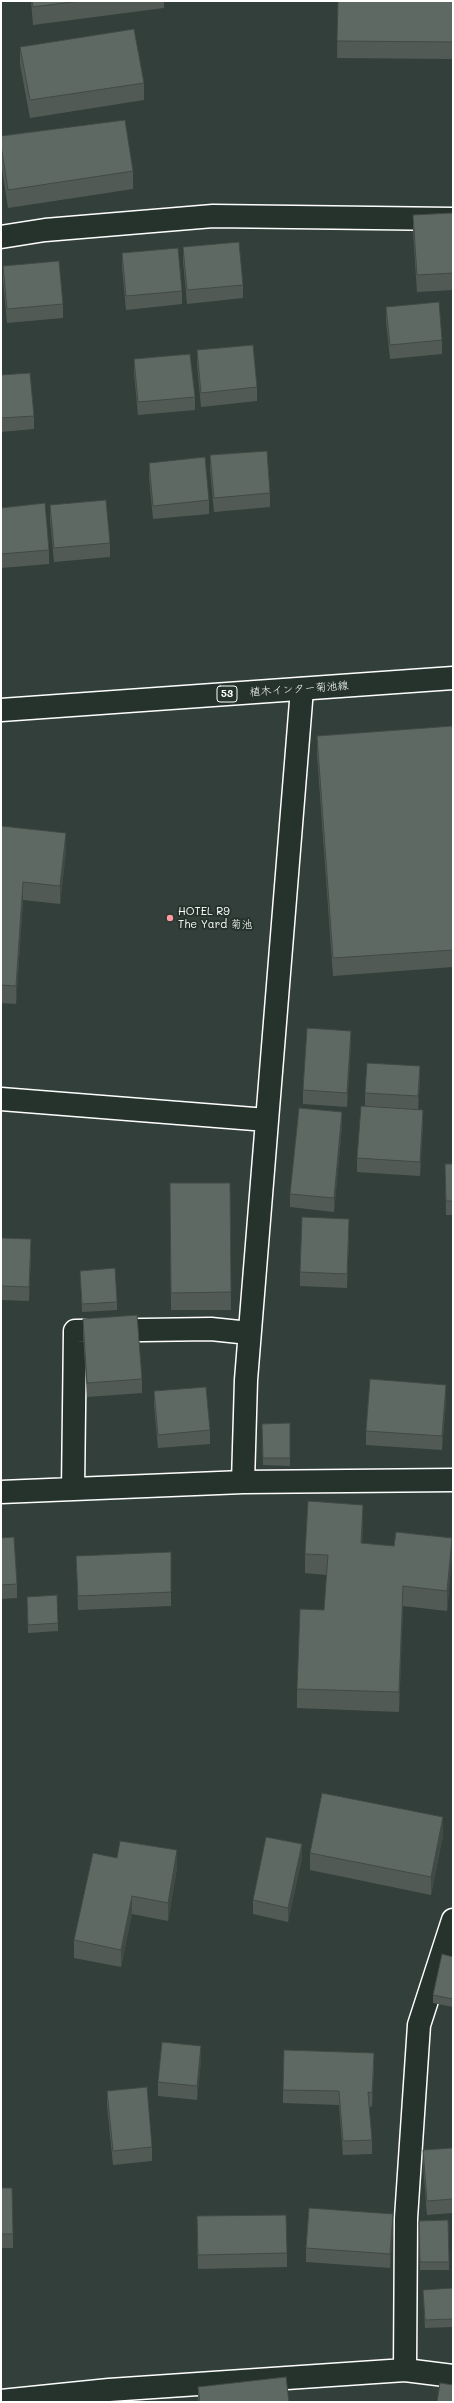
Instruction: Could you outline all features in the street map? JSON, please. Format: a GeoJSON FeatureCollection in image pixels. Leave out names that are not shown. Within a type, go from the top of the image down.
{"type":"FeatureCollection","features":[{"type":"Feature","properties":{"kind":"street"},"geometry":{"type":"LineString","coordinates":[[1,237],[45,230],[213,216],[453,219]]}},
{"type":"Feature","properties":{"kind":"street","name":"植木インター菊池線"},"geometry":{"type":"LineString","coordinates":[[1,710],[453,678]]}},
{"type":"Feature","properties":{"kind":"street"},"geometry":{"type":"LineString","coordinates":[[243,1482],[249,1333],[302,689]]}},
{"type":"Feature","properties":{"kind":"street"},"geometry":{"type":"LineString","coordinates":[[1,1099],[267,1120]]}},
{"type":"Feature","properties":{"kind":"street"},"geometry":{"type":"LineString","coordinates":[[73,1489],[75,1331],[211,1329],[249,1333]]}},
{"type":"Feature","properties":{"kind":"street"},"geometry":{"type":"LineString","coordinates":[[1,1492],[243,1482],[453,1480]]}},
{"type":"Feature","properties":{"kind":"street"},"geometry":{"type":"LineString","coordinates":[[405,2370],[406,2218],[420,2025],[453,1920]]}},
{"type":"Feature","properties":{"kind":"street"},"geometry":{"type":"LineString","coordinates":[[1,2401],[109,2390],[405,2370],[453,2376]]}},
{"type":"Feature","properties":{"kind":"building"},"geometry":{"type":"Polygon","coordinates":[[[32,1],[80,1],[33,7],[32,1]]]}},
{"type":"Feature","properties":{"kind":"building"},"geometry":{"type":"Polygon","coordinates":[[[338,1],[453,1],[453,42],[337,41],[338,1]]]}},
{"type":"Feature","properties":{"kind":"building"},"geometry":{"type":"Polygon","coordinates":[[[134,29],[144,83],[30,100],[20,47],[134,29]]]}},
{"type":"Feature","properties":{"kind":"building"},"geometry":{"type":"Polygon","coordinates":[[[125,120],[133,171],[8,190],[1,136],[125,120]]]}},
{"type":"Feature","properties":{"kind":"building"},"geometry":{"type":"Polygon","coordinates":[[[453,213],[453,273],[417,275],[413,215],[453,213]]]}},
{"type":"Feature","properties":{"kind":"building"},"geometry":{"type":"Polygon","coordinates":[[[239,242],[243,285],[187,290],[183,247],[239,242]]]}},
{"type":"Feature","properties":{"kind":"building"},"geometry":{"type":"Polygon","coordinates":[[[178,248],[182,291],[126,296],[122,253],[178,248]]]}},
{"type":"Feature","properties":{"kind":"building"},"geometry":{"type":"Polygon","coordinates":[[[59,261],[63,304],[7,309],[3,266],[59,261]]]}},
{"type":"Feature","properties":{"kind":"building"},"geometry":{"type":"Polygon","coordinates":[[[439,302],[442,340],[390,345],[386,307],[439,302]]]}},
{"type":"Feature","properties":{"kind":"building"},"geometry":{"type":"Polygon","coordinates":[[[253,345],[257,387],[201,393],[197,350],[253,345]]]}},
{"type":"Feature","properties":{"kind":"building"},"geometry":{"type":"Polygon","coordinates":[[[190,354],[195,397],[138,402],[134,359],[190,354]]]}},
{"type":"Feature","properties":{"kind":"building"},"geometry":{"type":"Polygon","coordinates":[[[30,373],[34,416],[1,418],[1,375],[30,373]]]}},
{"type":"Feature","properties":{"kind":"building"},"geometry":{"type":"Polygon","coordinates":[[[267,451],[270,493],[214,498],[210,455],[267,451]]]}},
{"type":"Feature","properties":{"kind":"building"},"geometry":{"type":"Polygon","coordinates":[[[205,457],[209,500],[153,506],[149,463],[205,457]]]}},
{"type":"Feature","properties":{"kind":"building"},"geometry":{"type":"Polygon","coordinates":[[[106,500],[110,543],[54,548],[50,505],[106,500]]]}},
{"type":"Feature","properties":{"kind":"building"},"geometry":{"type":"Polygon","coordinates":[[[45,503],[49,550],[1,554],[1,508],[45,503]]]}},
{"type":"Feature","properties":{"kind":"building"},"geometry":{"type":"Polygon","coordinates":[[[453,726],[453,950],[333,958],[317,736],[453,726]]]}},
{"type":"Feature","properties":{"kind":"building"},"geometry":{"type":"Polygon","coordinates":[[[1,826],[66,833],[60,886],[23,882],[16,986],[1,985],[1,826]]]}},
{"type":"Feature","properties":{"kind":"building"},"geometry":{"type":"Polygon","coordinates":[[[307,1028],[351,1031],[347,1093],[303,1090],[307,1028]]]}},
{"type":"Feature","properties":{"kind":"building"},"geometry":{"type":"Polygon","coordinates":[[[367,1063],[420,1066],[418,1096],[365,1093],[367,1063]]]}},
{"type":"Feature","properties":{"kind":"building"},"geometry":{"type":"Polygon","coordinates":[[[361,1106],[423,1110],[420,1162],[357,1158],[361,1106]]]}},
{"type":"Feature","properties":{"kind":"building"},"geometry":{"type":"Polygon","coordinates":[[[299,1108],[342,1112],[334,1198],[290,1194],[299,1108]]]}},
{"type":"Feature","properties":{"kind":"building"},"geometry":{"type":"Polygon","coordinates":[[[445,1164],[453,1164],[453,1201],[446,1201],[445,1164]]]}},
{"type":"Feature","properties":{"kind":"building"},"geometry":{"type":"Polygon","coordinates":[[[170,1183],[230,1183],[231,1292],[171,1293],[170,1183]]]}},
{"type":"Feature","properties":{"kind":"building"},"geometry":{"type":"Polygon","coordinates":[[[302,1217],[349,1219],[347,1274],[300,1272],[302,1217]]]}},
{"type":"Feature","properties":{"kind":"building"},"geometry":{"type":"Polygon","coordinates":[[[1,1238],[31,1239],[29,1287],[1,1286],[1,1238]]]}},
{"type":"Feature","properties":{"kind":"building"},"geometry":{"type":"Polygon","coordinates":[[[115,1268],[117,1302],[82,1304],[80,1271],[115,1268]]]}},
{"type":"Feature","properties":{"kind":"building"},"geometry":{"type":"Polygon","coordinates":[[[137,1315],[142,1379],[87,1383],[83,1319],[137,1315]]]}},
{"type":"Feature","properties":{"kind":"building"},"geometry":{"type":"Polygon","coordinates":[[[370,1379],[446,1385],[442,1436],[366,1431],[370,1379]]]}},
{"type":"Feature","properties":{"kind":"building"},"geometry":{"type":"Polygon","coordinates":[[[206,1387],[210,1430],[158,1435],[154,1391],[206,1387]]]}},
{"type":"Feature","properties":{"kind":"building"},"geometry":{"type":"Polygon","coordinates":[[[290,1423],[290,1458],[263,1458],[262,1424],[290,1423]]]}},
{"type":"Feature","properties":{"kind":"building"},"geometry":{"type":"Polygon","coordinates":[[[308,1501],[363,1505],[361,1543],[394,1546],[396,1532],[452,1538],[447,1591],[403,1586],[399,1692],[297,1689],[300,1609],[324,1610],[328,1555],[305,1554],[308,1501]]]}},
{"type":"Feature","properties":{"kind":"building"},"geometry":{"type":"Polygon","coordinates":[[[14,1537],[17,1584],[1,1585],[1,1538],[14,1537]]]}},
{"type":"Feature","properties":{"kind":"building"},"geometry":{"type":"Polygon","coordinates":[[[171,1552],[171,1592],[78,1596],[76,1556],[171,1552]]]}},
{"type":"Feature","properties":{"kind":"building"},"geometry":{"type":"Polygon","coordinates":[[[57,1595],[58,1623],[28,1625],[27,1597],[57,1595]]]}},
{"type":"Feature","properties":{"kind":"building"},"geometry":{"type":"Polygon","coordinates":[[[322,1793],[443,1817],[431,1877],[310,1853],[322,1793]]]}},
{"type":"Feature","properties":{"kind":"building"},"geometry":{"type":"Polygon","coordinates":[[[266,1837],[302,1844],[288,1908],[253,1900],[266,1837]]]}},
{"type":"Feature","properties":{"kind":"building"},"geometry":{"type":"Polygon","coordinates":[[[120,1841],[177,1850],[168,1903],[132,1896],[121,1950],[74,1940],[93,1853],[117,1858],[120,1841]]]}},
{"type":"Feature","properties":{"kind":"building"},"geometry":{"type":"Polygon","coordinates":[[[442,1954],[453,1957],[453,1999],[433,1995],[442,1954]]]}},
{"type":"Feature","properties":{"kind":"building"},"geometry":{"type":"Polygon","coordinates":[[[162,2042],[201,2046],[197,2086],[158,2082],[162,2042]]]}},
{"type":"Feature","properties":{"kind":"building"},"geometry":{"type":"Polygon","coordinates":[[[284,2050],[374,2053],[372,2093],[368,2092],[372,2140],[343,2141],[339,2091],[283,2090],[284,2050]]]}},
{"type":"Feature","properties":{"kind":"building"},"geometry":{"type":"Polygon","coordinates":[[[147,2087],[152,2147],[113,2151],[107,2091],[147,2087]]]}},
{"type":"Feature","properties":{"kind":"building"},"geometry":{"type":"Polygon","coordinates":[[[453,2148],[453,2199],[427,2201],[423,2150],[453,2148]]]}},
{"type":"Feature","properties":{"kind":"building"},"geometry":{"type":"Polygon","coordinates":[[[1,2188],[12,2188],[13,2234],[1,2234],[1,2188]]]}},
{"type":"Feature","properties":{"kind":"building"},"geometry":{"type":"Polygon","coordinates":[[[309,2208],[393,2214],[390,2254],[306,2248],[309,2208]]]}},
{"type":"Feature","properties":{"kind":"building"},"geometry":{"type":"Polygon","coordinates":[[[286,2215],[287,2253],[198,2255],[197,2216],[286,2215]]]}},
{"type":"Feature","properties":{"kind":"building"},"geometry":{"type":"Polygon","coordinates":[[[448,2220],[449,2262],[420,2262],[419,2221],[448,2220]]]}},
{"type":"Feature","properties":{"kind":"building"},"geometry":{"type":"Polygon","coordinates":[[[453,2288],[453,2319],[425,2320],[423,2290],[453,2288]]]}},
{"type":"Feature","properties":{"kind":"building"},"geometry":{"type":"Polygon","coordinates":[[[286,2377],[289,2402],[200,2402],[198,2387],[286,2377]]]}},
{"type":"Feature","properties":{"kind":"building"},"geometry":{"type":"Polygon","coordinates":[[[440,2383],[453,2385],[453,2402],[437,2402],[440,2383]]]}},
{"type":"Feature","properties":{"kind":"place","name":"HOTEL R9 The Yard 菊池"},"geometry":{"type":"Point","coordinates":[170,918]}}]}
